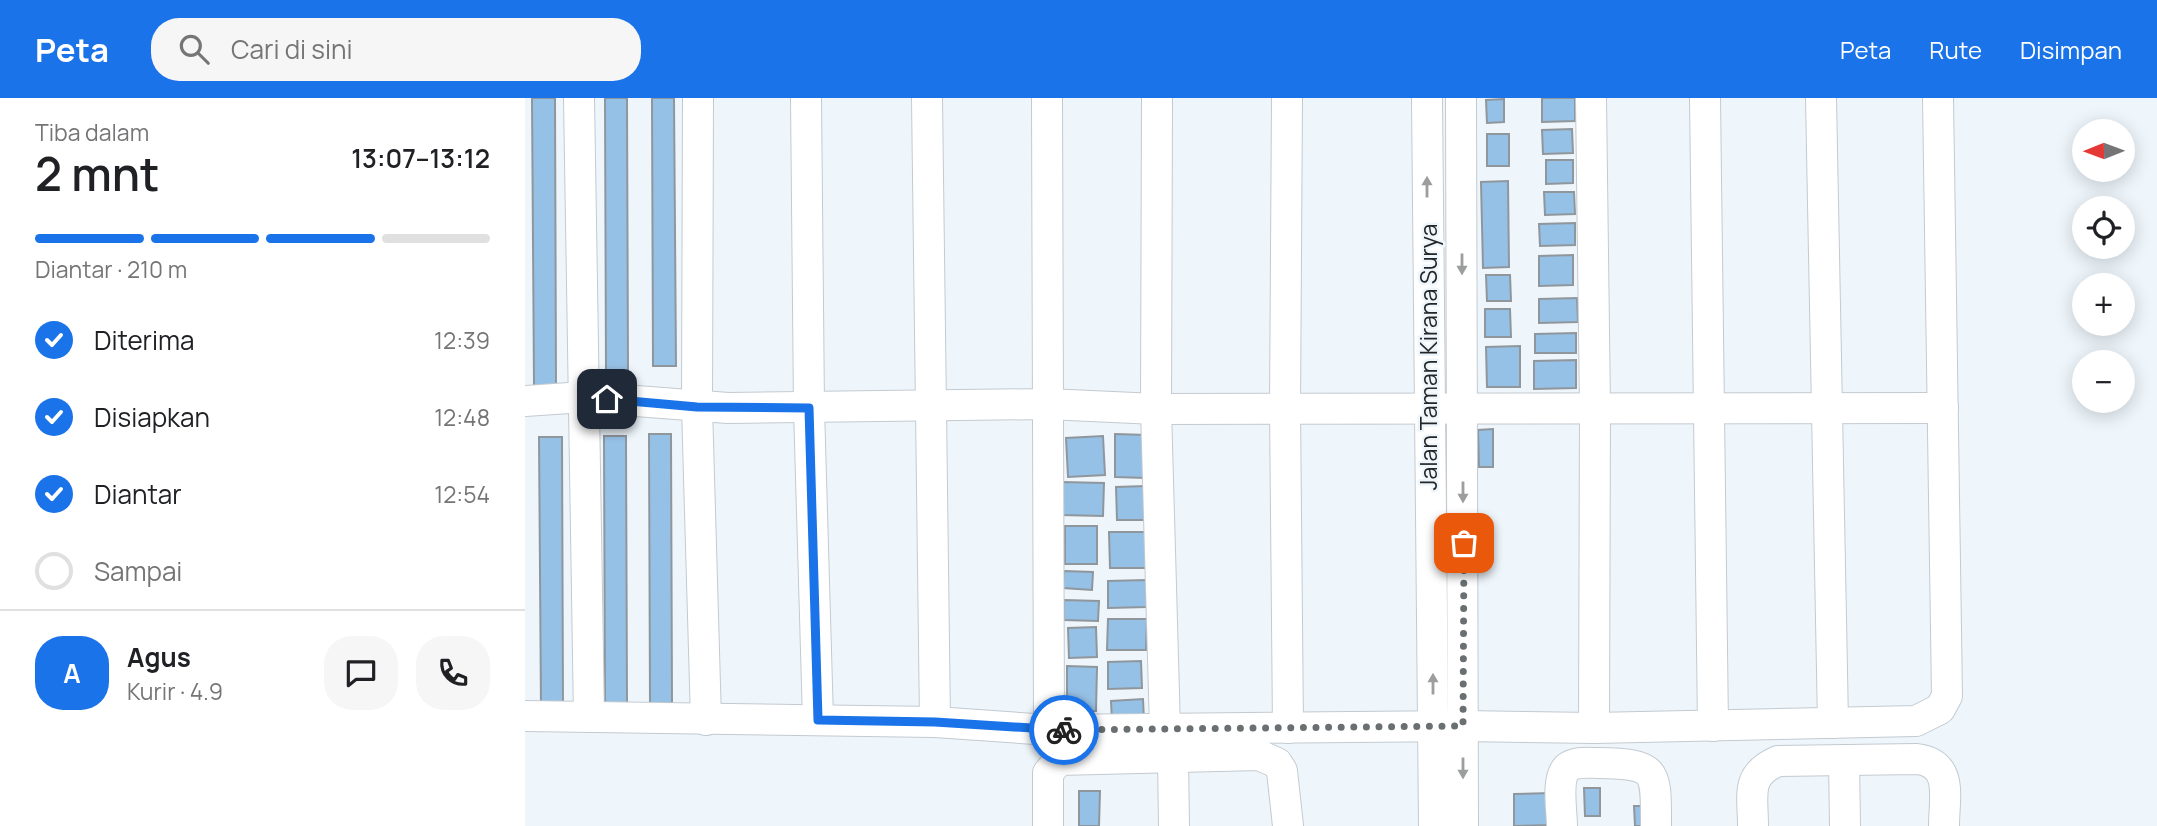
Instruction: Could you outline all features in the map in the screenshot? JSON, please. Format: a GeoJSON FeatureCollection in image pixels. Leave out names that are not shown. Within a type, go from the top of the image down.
{"type":"FeatureCollection","features":[{"type":"Feature","properties":{"kind":"street"},"geometry":{"type":"LineString","coordinates":[[579,98],[589,717]]}},
{"type":"Feature","properties":{"kind":"street"},"geometry":{"type":"LineString","coordinates":[[698,98],[697,407],[706,720]]}},
{"type":"Feature","properties":{"kind":"street"},"geometry":{"type":"LineString","coordinates":[[806,98],[809,408],[818,720]]}},
{"type":"Feature","properties":{"kind":"street"},"geometry":{"type":"LineString","coordinates":[[927,98],[935,722]]}},
{"type":"Feature","properties":{"kind":"street"},"geometry":{"type":"LineString","coordinates":[[1047,98],[1049,730]]}},
{"type":"Feature","properties":{"kind":"street"},"geometry":{"type":"LineString","coordinates":[[1157,98],[1156,409],[1165,729]]}},
{"type":"Feature","properties":{"kind":"street"},"geometry":{"type":"LineString","coordinates":[[1287,98],[1285,408],[1288,728]]}},
{"type":"Feature","properties":{"kind":"street","name":"Jalan Taman Kirana Surya"},"geometry":{"type":"LineString","coordinates":[[1427,98],[1434,826]]}},
{"type":"Feature","properties":{"kind":"street","name":"Jalan Taman Kirana Surya"},"geometry":{"type":"LineString","coordinates":[[1461,98],[1463,826]]}},
{"type":"Feature","properties":{"kind":"street"},"geometry":{"type":"LineString","coordinates":[[1591,98],[1595,408],[1594,729]]}},
{"type":"Feature","properties":{"kind":"street"},"geometry":{"type":"LineString","coordinates":[[1705,98],[1713,726]]}},
{"type":"Feature","properties":{"kind":"street"},"geometry":{"type":"LineString","coordinates":[[1822,98],[1833,723]]}},
{"type":"Feature","properties":{"kind":"street"},"geometry":{"type":"LineString","coordinates":[[525,716],[935,722],[1049,730],[1463,726],[1594,729],[1916,721],[1940,709],[1947,696],[1938,98]]}},
{"type":"Feature","properties":{"kind":"street"},"geometry":{"type":"LineString","coordinates":[[525,401],[584,397],[697,407],[809,408],[1047,404],[1156,409],[1827,406],[1943,408]]}},
{"type":"Feature","properties":{"kind":"street"},"geometry":{"type":"LineString","coordinates":[[1048,826],[1048,773],[1059,760],[1259,755],[1277,763],[1282,771],[1288,826]]}},
{"type":"Feature","properties":{"kind":"street"},"geometry":{"type":"LineString","coordinates":[[1173,758],[1174,826]]}},
{"type":"Feature","properties":{"kind":"street"},"geometry":{"type":"LineString","coordinates":[[1753,826],[1753,780],[1766,766],[1779,761],[1917,759],[1938,765],[1944,774],[1944,826]]}},
{"type":"Feature","properties":{"kind":"street"},"geometry":{"type":"LineString","coordinates":[[1845,760],[1845,826]]}},
{"type":"Feature","properties":{"kind":"street"},"geometry":{"type":"LineString","coordinates":[[1562,826],[1562,778],[1567,768],[1579,763],[1634,763],[1649,771],[1656,784],[1656,826]]}},
{"type":"Feature","properties":{"kind":"building"},"geometry":{"type":"Polygon","coordinates":[[[532,98],[555,98],[556,386],[534,386],[532,98]]]}},
{"type":"Feature","properties":{"kind":"building"},"geometry":{"type":"Polygon","coordinates":[[[605,98],[627,98],[628,372],[606,372],[605,98]]]}},
{"type":"Feature","properties":{"kind":"building"},"geometry":{"type":"Polygon","coordinates":[[[652,98],[674,98],[676,366],[653,366],[652,98]]]}},
{"type":"Feature","properties":{"kind":"building"},"geometry":{"type":"Polygon","coordinates":[[[1542,98],[1575,98],[1575,121],[1542,122],[1542,98]]]}},
{"type":"Feature","properties":{"kind":"building"},"geometry":{"type":"Polygon","coordinates":[[[1504,99],[1504,122],[1487,123],[1486,100],[1504,99]]]}},
{"type":"Feature","properties":{"kind":"building"},"geometry":{"type":"Polygon","coordinates":[[[1572,129],[1573,153],[1543,154],[1542,130],[1572,129]]]}},
{"type":"Feature","properties":{"kind":"building"},"geometry":{"type":"Polygon","coordinates":[[[1487,134],[1509,134],[1509,166],[1487,166],[1487,134]]]}},
{"type":"Feature","properties":{"kind":"building"},"geometry":{"type":"Polygon","coordinates":[[[1546,160],[1573,160],[1573,183],[1546,184],[1546,160]]]}},
{"type":"Feature","properties":{"kind":"building"},"geometry":{"type":"Polygon","coordinates":[[[1508,181],[1509,267],[1483,268],[1481,182],[1508,181]]]}},
{"type":"Feature","properties":{"kind":"building"},"geometry":{"type":"Polygon","coordinates":[[[1544,192],[1574,192],[1575,214],[1545,215],[1544,192]]]}},
{"type":"Feature","properties":{"kind":"building"},"geometry":{"type":"Polygon","coordinates":[[[1575,223],[1575,245],[1540,246],[1539,224],[1575,223]]]}},
{"type":"Feature","properties":{"kind":"building"},"geometry":{"type":"Polygon","coordinates":[[[1573,255],[1573,285],[1539,286],[1539,256],[1573,255]]]}},
{"type":"Feature","properties":{"kind":"building"},"geometry":{"type":"Polygon","coordinates":[[[1486,275],[1510,275],[1511,301],[1487,301],[1486,275]]]}},
{"type":"Feature","properties":{"kind":"building"},"geometry":{"type":"Polygon","coordinates":[[[1577,298],[1578,322],[1539,323],[1539,299],[1577,298]]]}},
{"type":"Feature","properties":{"kind":"building"},"geometry":{"type":"Polygon","coordinates":[[[1485,309],[1510,309],[1511,337],[1485,337],[1485,309]]]}},
{"type":"Feature","properties":{"kind":"building"},"geometry":{"type":"Polygon","coordinates":[[[1576,333],[1576,353],[1535,353],[1535,334],[1576,333]]]}},
{"type":"Feature","properties":{"kind":"building"},"geometry":{"type":"Polygon","coordinates":[[[1520,346],[1520,387],[1487,387],[1486,347],[1520,346]]]}},
{"type":"Feature","properties":{"kind":"building"},"geometry":{"type":"Polygon","coordinates":[[[1576,360],[1576,388],[1534,389],[1534,361],[1576,360]]]}},
{"type":"Feature","properties":{"kind":"building"},"geometry":{"type":"Polygon","coordinates":[[[1493,429],[1493,467],[1479,467],[1478,430],[1493,429]]]}},
{"type":"Feature","properties":{"kind":"building"},"geometry":{"type":"Polygon","coordinates":[[[649,434],[671,434],[672,703],[650,703],[649,434]]]}},
{"type":"Feature","properties":{"kind":"building"},"geometry":{"type":"Polygon","coordinates":[[[1115,434],[1147,435],[1146,478],[1115,477],[1115,434]]]}},
{"type":"Feature","properties":{"kind":"building"},"geometry":{"type":"Polygon","coordinates":[[[604,436],[626,436],[627,705],[605,705],[604,436]]]}},
{"type":"Feature","properties":{"kind":"building"},"geometry":{"type":"Polygon","coordinates":[[[1103,436],[1105,475],[1068,477],[1066,438],[1103,436]]]}},
{"type":"Feature","properties":{"kind":"building"},"geometry":{"type":"Polygon","coordinates":[[[539,437],[562,437],[563,707],[541,707],[539,437]]]}},
{"type":"Feature","properties":{"kind":"building"},"geometry":{"type":"Polygon","coordinates":[[[1062,482],[1104,483],[1103,516],[1061,515],[1062,482]]]}},
{"type":"Feature","properties":{"kind":"building"},"geometry":{"type":"Polygon","coordinates":[[[1145,486],[1145,520],[1117,520],[1116,487],[1145,486]]]}},
{"type":"Feature","properties":{"kind":"building"},"geometry":{"type":"Polygon","coordinates":[[[1065,526],[1097,526],[1097,564],[1065,564],[1065,526]]]}},
{"type":"Feature","properties":{"kind":"building"},"geometry":{"type":"Polygon","coordinates":[[[1109,532],[1149,532],[1150,568],[1110,568],[1109,532]]]}},
{"type":"Feature","properties":{"kind":"building"},"geometry":{"type":"Polygon","coordinates":[[[1064,571],[1093,572],[1092,590],[1063,588],[1064,571]]]}},
{"type":"Feature","properties":{"kind":"building"},"geometry":{"type":"Polygon","coordinates":[[[1146,580],[1147,607],[1108,608],[1108,581],[1146,580]]]}},
{"type":"Feature","properties":{"kind":"building"},"geometry":{"type":"Polygon","coordinates":[[[1064,600],[1099,601],[1098,621],[1064,620],[1064,600]]]}},
{"type":"Feature","properties":{"kind":"building"},"geometry":{"type":"Polygon","coordinates":[[[1108,619],[1147,619],[1146,650],[1107,650],[1108,619]]]}},
{"type":"Feature","properties":{"kind":"building"},"geometry":{"type":"Polygon","coordinates":[[[1096,627],[1097,657],[1069,658],[1068,628],[1096,627]]]}},
{"type":"Feature","properties":{"kind":"building"},"geometry":{"type":"Polygon","coordinates":[[[1141,661],[1142,688],[1108,689],[1108,662],[1141,661]]]}},
{"type":"Feature","properties":{"kind":"building"},"geometry":{"type":"Polygon","coordinates":[[[1067,666],[1097,667],[1096,711],[1067,711],[1067,666]]]}},
{"type":"Feature","properties":{"kind":"building"},"geometry":{"type":"Polygon","coordinates":[[[1143,699],[1144,720],[1112,721],[1111,701],[1143,699]]]}},
{"type":"Feature","properties":{"kind":"building"},"geometry":{"type":"Polygon","coordinates":[[[1584,788],[1600,788],[1600,816],[1585,816],[1584,788]]]}},
{"type":"Feature","properties":{"kind":"building"},"geometry":{"type":"Polygon","coordinates":[[[1079,791],[1100,791],[1099,826],[1079,826],[1079,791]]]}},
{"type":"Feature","properties":{"kind":"building"},"geometry":{"type":"Polygon","coordinates":[[[1551,793],[1551,825],[1514,826],[1514,794],[1551,793]]]}},
{"type":"Feature","properties":{"kind":"building"},"geometry":{"type":"Polygon","coordinates":[[[1634,806],[1651,806],[1652,826],[1635,826],[1634,806]]]}},
{"type":"Feature","properties":{"kind":"way so far"},"geometry":{"type":"LineString","coordinates":[[1064,730],[1463,726],[1464,543]]}},
{"type":"Feature","properties":{"kind":"route"},"geometry":{"type":"LineString","coordinates":[[607,399],[697,407],[809,408],[818,720],[935,722],[1064,730]]}}]}
